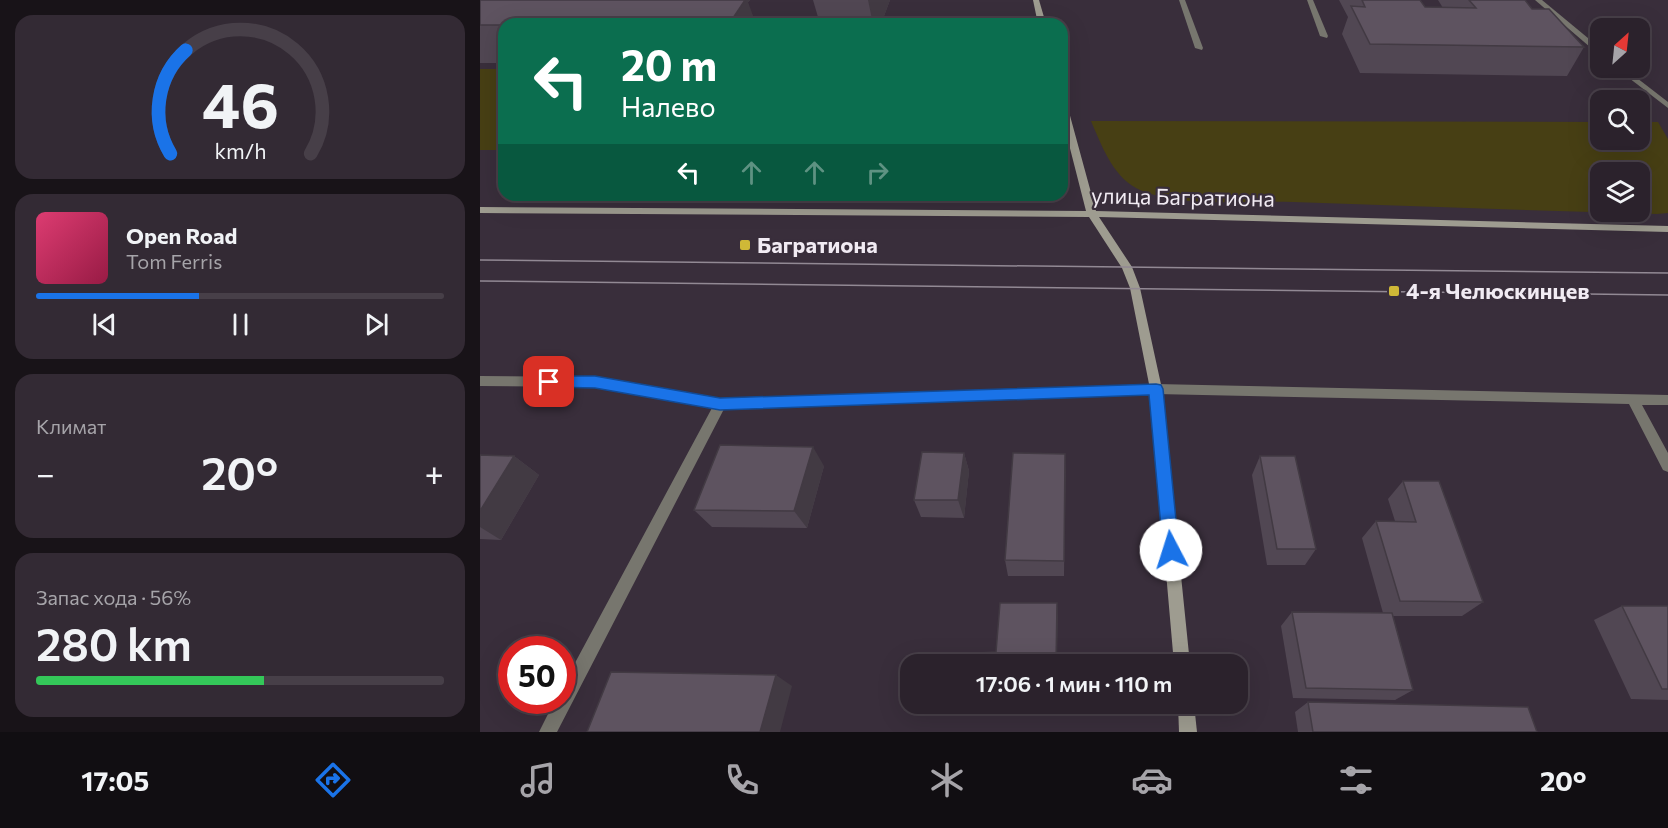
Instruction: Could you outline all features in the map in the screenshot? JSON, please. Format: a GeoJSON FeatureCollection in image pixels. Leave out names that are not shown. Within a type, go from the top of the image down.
{"type":"FeatureCollection","features":[{"type":"Feature","properties":{"kind":"main road"},"geometry":{"type":"LineString","coordinates":[[1036,0],[1040,18]]}},
{"type":"Feature","properties":{"kind":"main road"},"geometry":{"type":"LineString","coordinates":[[1068,124],[1092,214],[1127,267],[1135,288],[1156,389],[1181,654]]}},
{"type":"Feature","properties":{"kind":"main road","name":"улица Багратиона"},"geometry":{"type":"LineString","coordinates":[[480,210],[1092,214],[1668,229]]}},
{"type":"Feature","properties":{"kind":"main road"},"geometry":{"type":"LineString","coordinates":[[1187,714],[1188,732]]}},
{"type":"Feature","properties":{"kind":"street"},"geometry":{"type":"LineString","coordinates":[[1182,0],[1199,48]]}},
{"type":"Feature","properties":{"kind":"street"},"geometry":{"type":"LineString","coordinates":[[1310,0],[1324,36]]}},
{"type":"Feature","properties":{"kind":"street"},"geometry":{"type":"LineString","coordinates":[[1538,0],[1590,43]]}},
{"type":"Feature","properties":{"kind":"street"},"geometry":{"type":"LineString","coordinates":[[811,18],[816,9]]}},
{"type":"Feature","properties":{"kind":"street"},"geometry":{"type":"LineString","coordinates":[[1633,78],[1668,106]]}},
{"type":"Feature","properties":{"kind":"street"},"geometry":{"type":"LineString","coordinates":[[480,381],[595,382],[720,404],[1156,389],[1668,400]]}},
{"type":"Feature","properties":{"kind":"street"},"geometry":{"type":"LineString","coordinates":[[1633,399],[1668,466]]}},
{"type":"Feature","properties":{"kind":"street"},"geometry":{"type":"LineString","coordinates":[[549,732],[720,404]]}},
{"type":"Feature","properties":{"kind":"shaded area"},"geometry":{"type":"Polygon","coordinates":[[[480,69],[498,69],[498,150],[480,150],[480,69]]]}},
{"type":"Feature","properties":{"kind":"shaded area"},"geometry":{"type":"Polygon","coordinates":[[[1091,121],[1590,122],[1590,150],[1650,150],[1650,122],[1658,122],[1668,139],[1668,213],[1650,214],[1650,162],[1590,162],[1590,212],[1171,199],[1136,188],[1120,175],[1103,149],[1091,121]]]}},
{"type":"Feature","properties":{"kind":"building"},"geometry":{"type":"Polygon","coordinates":[[[480,0],[745,0],[733,18],[498,18],[498,25],[480,25],[480,0]]]}},
{"type":"Feature","properties":{"kind":"building"},"geometry":{"type":"Polygon","coordinates":[[[1362,0],[1420,0],[1425,7],[1476,8],[1469,0],[1525,0],[1532,9],[1549,9],[1584,47],[1370,44],[1351,6],[1365,7],[1362,0]]]}},
{"type":"Feature","properties":{"kind":"building"},"geometry":{"type":"Polygon","coordinates":[[[720,445],[813,447],[794,511],[694,510],[720,445]]]}},
{"type":"Feature","properties":{"kind":"building"},"geometry":{"type":"Polygon","coordinates":[[[922,452],[964,453],[958,500],[914,500],[922,452]]]}},
{"type":"Feature","properties":{"kind":"building"},"geometry":{"type":"Polygon","coordinates":[[[1013,453],[1065,454],[1064,561],[1005,560],[1013,453]]]}},
{"type":"Feature","properties":{"kind":"building"},"geometry":{"type":"Polygon","coordinates":[[[480,455],[514,456],[480,511],[480,455]]]}},
{"type":"Feature","properties":{"kind":"building"},"geometry":{"type":"Polygon","coordinates":[[[1260,456],[1295,456],[1316,549],[1277,549],[1260,456]]]}},
{"type":"Feature","properties":{"kind":"building"},"geometry":{"type":"Polygon","coordinates":[[[1403,481],[1439,481],[1483,602],[1400,601],[1376,521],[1416,522],[1403,481]]]}},
{"type":"Feature","properties":{"kind":"building"},"geometry":{"type":"Polygon","coordinates":[[[1000,603],[1057,603],[1056,654],[978,654],[996,652],[1000,603]]]}},
{"type":"Feature","properties":{"kind":"building"},"geometry":{"type":"Polygon","coordinates":[[[1622,606],[1668,606],[1668,689],[1662,689],[1622,606]]]}},
{"type":"Feature","properties":{"kind":"building"},"geometry":{"type":"Polygon","coordinates":[[[1292,612],[1392,613],[1413,690],[1306,688],[1292,612]]]}},
{"type":"Feature","properties":{"kind":"building"},"geometry":{"type":"Polygon","coordinates":[[[611,672],[776,675],[760,732],[587,732],[611,672]]]}},
{"type":"Feature","properties":{"kind":"building"},"geometry":{"type":"Polygon","coordinates":[[[1308,702],[1528,707],[1537,732],[1313,732],[1308,702]]]}},
{"type":"Feature","properties":{"kind":"tram line"},"geometry":{"type":"LineString","coordinates":[[480,260],[1668,273]]}},
{"type":"Feature","properties":{"kind":"tram line"},"geometry":{"type":"LineString","coordinates":[[480,281],[1668,295]]}},
{"type":"Feature","properties":{"kind":"place","name":"Багратиона"},"geometry":{"type":"Point","coordinates":[745,245]}},
{"type":"Feature","properties":{"kind":"place","name":"4-я Челюскинцев"},"geometry":{"type":"Point","coordinates":[1394,291]}},
{"type":"Feature","properties":{"kind":"route"},"geometry":{"type":"LineString","coordinates":[[549,382],[595,382],[720,404],[1156,389],[1171,550]]}}]}
